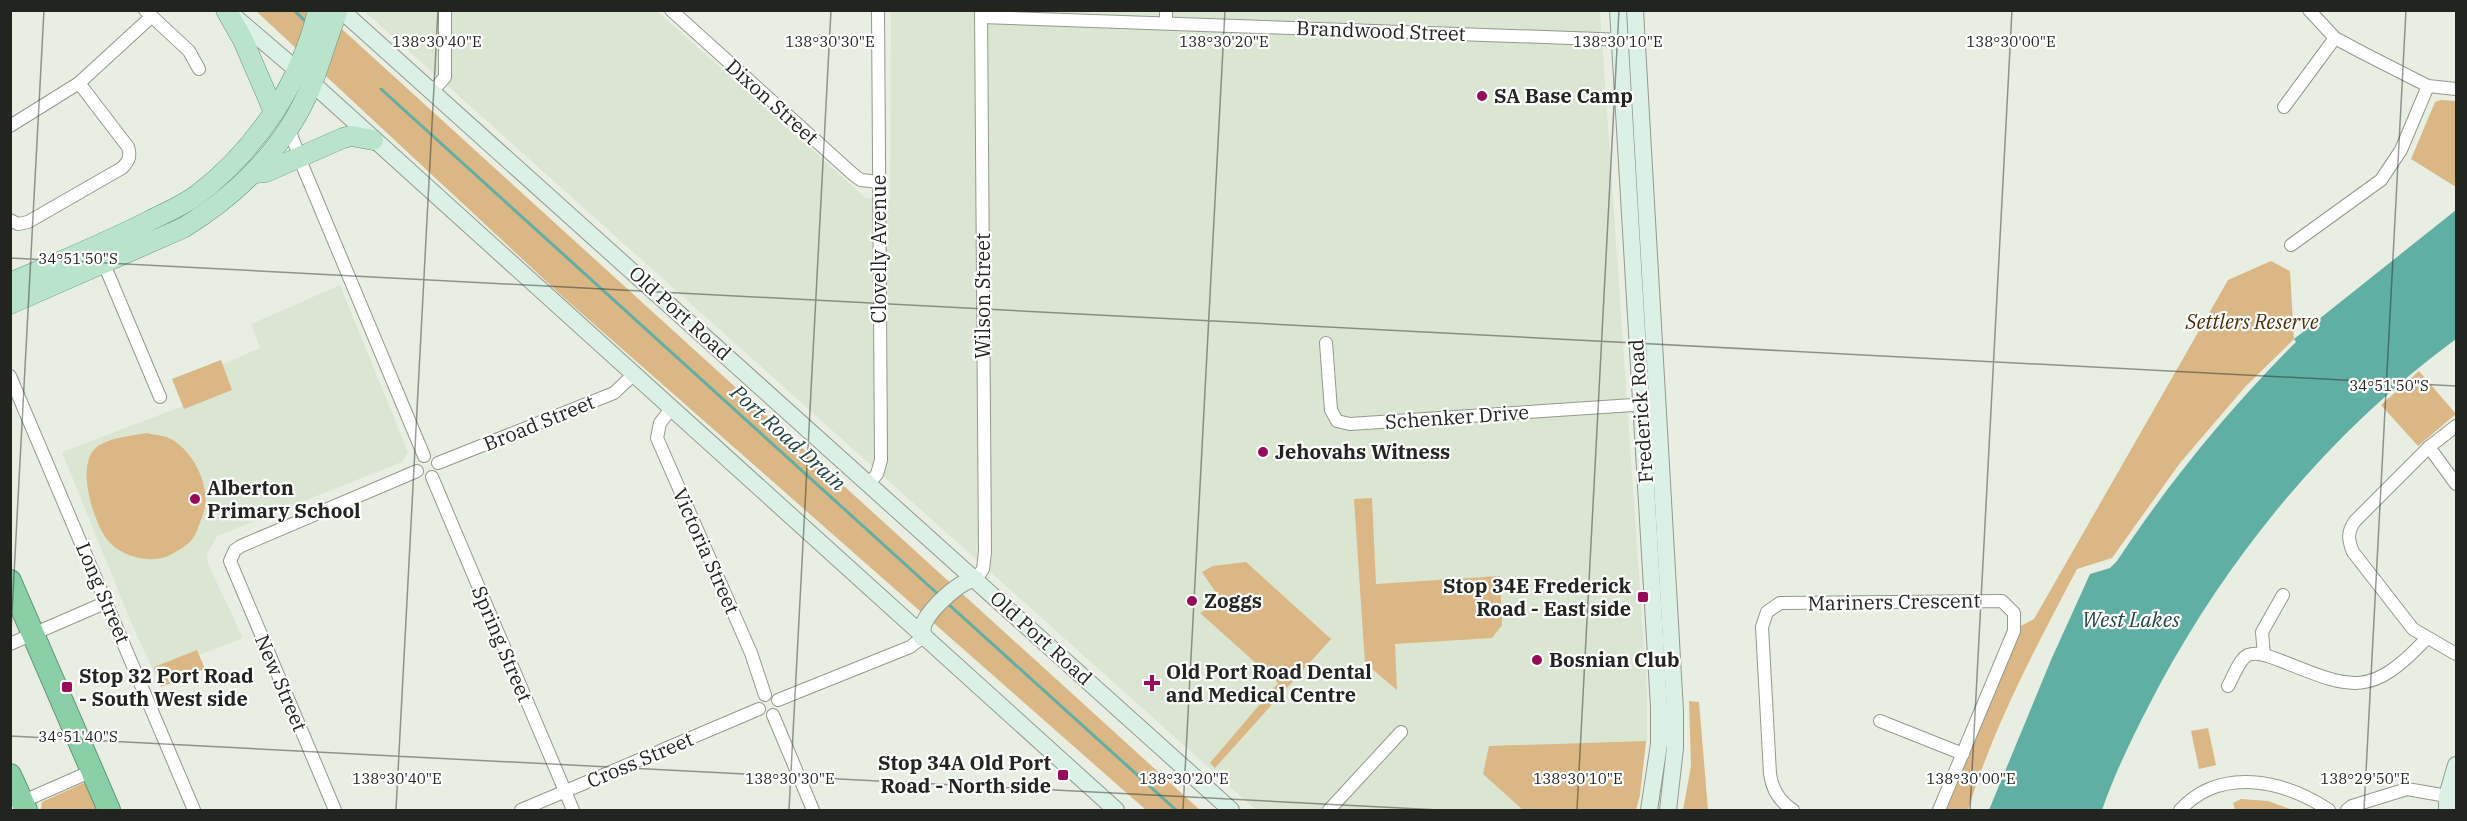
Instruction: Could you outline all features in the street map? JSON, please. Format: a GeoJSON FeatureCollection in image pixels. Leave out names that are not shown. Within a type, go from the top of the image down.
{"type":"FeatureCollection","features":[{"type":"Feature","properties":{"kind":"highway"},"geometry":{"type":"LineString","coordinates":[[10,581],[109,810]]}},
{"type":"Feature","properties":{"kind":"highway"},"geometry":{"type":"LineString","coordinates":[[10,775],[19,807]]}},
{"type":"Feature","properties":{"kind":"main road"},"geometry":{"type":"LineString","coordinates":[[226,10],[305,76],[671,409],[924,629],[1116,810]]}},
{"type":"Feature","properties":{"kind":"main road"},"geometry":{"type":"LineString","coordinates":[[226,10],[243,40],[274,112]]}},
{"type":"Feature","properties":{"kind":"main road"},"geometry":{"type":"LineString","coordinates":[[10,283],[100,255],[200,217],[255,172],[290,126],[305,76],[318,10]]}},
{"type":"Feature","properties":{"kind":"main road"},"geometry":{"type":"LineString","coordinates":[[10,304],[100,255],[196,196],[239,156],[305,76],[339,10]]}},
{"type":"Feature","properties":{"kind":"main road","name":"Old Port Road"},"geometry":{"type":"LineString","coordinates":[[339,10],[976,579],[1220,807]]}},
{"type":"Feature","properties":{"kind":"main road","name":"Frederick Road"},"geometry":{"type":"LineString","coordinates":[[1618,10],[1628,40],[1648,404],[1659,707],[1659,744],[1649,810]]}},
{"type":"Feature","properties":{"kind":"main road","name":"Frederick Road"},"geometry":{"type":"LineString","coordinates":[[1628,40],[1635,10]]}},
{"type":"Feature","properties":{"kind":"main road"},"geometry":{"type":"LineString","coordinates":[[255,172],[266,172],[351,136],[373,140]]}},
{"type":"Feature","properties":{"kind":"main road","name":"Frederick Road"},"geometry":{"type":"LineString","coordinates":[[1648,404],[1675,711],[1676,748],[1668,810]]}},
{"type":"Feature","properties":{"kind":"main road"},"geometry":{"type":"LineString","coordinates":[[924,629],[958,585],[966,580],[976,579]]}},
{"type":"Feature","properties":{"kind":"main road"},"geometry":{"type":"LineString","coordinates":[[2447,803],[2457,765]]}},
{"type":"Feature","properties":{"kind":"street"},"geometry":{"type":"LineString","coordinates":[[432,92],[445,77],[445,10]]}},
{"type":"Feature","properties":{"kind":"street","name":"Dixon Street"},"geometry":{"type":"LineString","coordinates":[[671,10],[855,176],[861,180],[879,182]]}},
{"type":"Feature","properties":{"kind":"street","name":"Clovelly Avenue"},"geometry":{"type":"LineString","coordinates":[[869,484],[877,474],[881,460],[878,10]]}},
{"type":"Feature","properties":{"kind":"street"},"geometry":{"type":"LineString","coordinates":[[2309,10],[2335,38],[2428,86],[2457,89]]}},
{"type":"Feature","properties":{"kind":"street"},"geometry":{"type":"LineString","coordinates":[[11,125],[79,83],[148,14],[189,51],[199,69]]}},
{"type":"Feature","properties":{"kind":"street","name":"Brandwood Street"},"geometry":{"type":"LineString","coordinates":[[981,14],[1166,17],[1628,40]]}},
{"type":"Feature","properties":{"kind":"street","name":"Wilson Street"},"geometry":{"type":"LineString","coordinates":[[976,579],[983,569],[985,552],[981,14]]}},
{"type":"Feature","properties":{"kind":"street"},"geometry":{"type":"LineString","coordinates":[[2284,107],[2335,38]]}},
{"type":"Feature","properties":{"kind":"street"},"geometry":{"type":"LineString","coordinates":[[10,220],[18,224],[28,222],[122,168],[128,162],[130,154],[128,147],[79,83]]}},
{"type":"Feature","properties":{"kind":"street"},"geometry":{"type":"LineString","coordinates":[[2291,245],[2380,180],[2401,150],[2428,86]]}},
{"type":"Feature","properties":{"kind":"street"},"geometry":{"type":"LineString","coordinates":[[290,126],[292,141],[302,156],[303,167],[424,456]]}},
{"type":"Feature","properties":{"kind":"street"},"geometry":{"type":"LineString","coordinates":[[100,255],[160,397]]}},
{"type":"Feature","properties":{"kind":"street","name":"Schenker Drive"},"geometry":{"type":"LineString","coordinates":[[1326,343],[1331,410],[1337,421],[1350,424],[1648,404]]}},
{"type":"Feature","properties":{"kind":"street","name":"Broad Street"},"geometry":{"type":"LineString","coordinates":[[438,463],[614,393],[633,375]]}},
{"type":"Feature","properties":{"kind":"street","name":"Long Street"},"geometry":{"type":"LineString","coordinates":[[10,376],[194,810]]}},
{"type":"Feature","properties":{"kind":"street","name":"Victoria Street"},"geometry":{"type":"LineString","coordinates":[[671,409],[660,423],[657,438],[751,653],[765,695]]}},
{"type":"Feature","properties":{"kind":"street"},"geometry":{"type":"LineString","coordinates":[[2457,426],[2429,447],[2355,521],[2351,527],[2349,541],[2353,552],[2413,629],[2426,639],[2457,654]]}},
{"type":"Feature","properties":{"kind":"street"},"geometry":{"type":"LineString","coordinates":[[2429,447],[2457,484]]}},
{"type":"Feature","properties":{"kind":"street"},"geometry":{"type":"LineString","coordinates":[[424,456],[431,456],[438,463],[438,472],[432,477],[424,478],[417,471],[416,464],[424,456]]}},
{"type":"Feature","properties":{"kind":"street","name":"New Street"},"geometry":{"type":"LineString","coordinates":[[335,810],[231,567],[231,556],[241,546],[417,471]]}},
{"type":"Feature","properties":{"kind":"street","name":"Spring Street"},"geometry":{"type":"LineString","coordinates":[[432,477],[573,810]]}},
{"type":"Feature","properties":{"kind":"street"},"geometry":{"type":"LineString","coordinates":[[2264,654],[2262,632],[2283,595]]}},
{"type":"Feature","properties":{"kind":"street","name":"Mariners Crescent"},"geometry":{"type":"LineString","coordinates":[[1793,810],[1783,803],[1772,786],[1770,774],[1762,627],[1767,612],[1780,603],[2002,601],[2009,606],[2016,621],[2014,631],[1939,810]]}},
{"type":"Feature","properties":{"kind":"street"},"geometry":{"type":"LineString","coordinates":[[10,644],[107,603]]}},
{"type":"Feature","properties":{"kind":"street"},"geometry":{"type":"LineString","coordinates":[[778,700],[910,647],[924,629]]}},
{"type":"Feature","properties":{"kind":"street"},"geometry":{"type":"LineString","coordinates":[[2228,686],[2244,658],[2249,655],[2264,654],[2336,683],[2350,684],[2379,679],[2390,673],[2426,639]]}},
{"type":"Feature","properties":{"kind":"street"},"geometry":{"type":"LineString","coordinates":[[765,695],[772,695],[778,700],[778,710],[773,715],[765,715],[759,709],[759,702],[765,695]]}},
{"type":"Feature","properties":{"kind":"street","name":"Cross Street"},"geometry":{"type":"LineString","coordinates":[[521,810],[759,709]]}},
{"type":"Feature","properties":{"kind":"street"},"geometry":{"type":"LineString","coordinates":[[773,715],[813,810]]}},
{"type":"Feature","properties":{"kind":"street"},"geometry":{"type":"LineString","coordinates":[[1880,721],[1964,754]]}},
{"type":"Feature","properties":{"kind":"street"},"geometry":{"type":"LineString","coordinates":[[1329,810],[1401,732]]}},
{"type":"Feature","properties":{"kind":"street"},"geometry":{"type":"LineString","coordinates":[[19,807],[92,771]]}},
{"type":"Feature","properties":{"kind":"street"},"geometry":{"type":"LineString","coordinates":[[2180,810],[2207,788],[2229,782],[2256,782],[2284,787],[2329,810]]}},
{"type":"Feature","properties":{"kind":"street"},"geometry":{"type":"LineString","coordinates":[[2346,810],[2352,806],[2407,789],[2447,803]]}},
{"type":"Feature","properties":{"kind":"shaded area"},"geometry":{"type":"Polygon","coordinates":[[[364,11],[657,11],[866,198],[890,200],[891,11],[1600,11],[1647,689],[1647,740],[1636,810],[1256,810],[364,11]]]}},
{"type":"Feature","properties":{"kind":"shaded area","name":"Alberton Primary School"},"geometry":{"type":"Polygon","coordinates":[[[340,285],[408,452],[402,462],[217,536],[207,554],[208,564],[243,638],[199,655],[205,669],[161,687],[130,620],[62,452],[183,406],[172,379],[221,360],[223,364],[260,348],[251,324],[340,285]]]}},
{"type":"Feature","properties":{"kind":"green space"},"geometry":{"type":"Polygon","coordinates":[[[256,11],[322,11],[1200,810],[1146,810],[562,296],[256,11]]]}},
{"type":"Feature","properties":{"kind":"green space"},"geometry":{"type":"Polygon","coordinates":[[[2456,101],[2456,187],[2411,159],[2435,102],[2456,101]]]}},
{"type":"Feature","properties":{"kind":"green space","name":"Settlers Reserve"},"geometry":{"type":"Polygon","coordinates":[[[2271,261],[2290,271],[2294,339],[2245,387],[2180,463],[2112,558],[2077,569],[2003,717],[1978,778],[1968,810],[1945,810],[2021,626],[2034,619],[2228,280],[2271,261]]]}},
{"type":"Feature","properties":{"kind":"green space"},"geometry":{"type":"Polygon","coordinates":[[[221,360],[232,390],[184,409],[172,379],[221,360]]]}},
{"type":"Feature","properties":{"kind":"green space"},"geometry":{"type":"Polygon","coordinates":[[[2419,371],[2456,414],[2418,446],[2381,405],[2419,371]]]}},
{"type":"Feature","properties":{"kind":"green space"},"geometry":{"type":"Polygon","coordinates":[[[147,433],[169,438],[185,450],[197,468],[206,498],[203,514],[192,540],[172,554],[155,559],[135,557],[117,549],[104,535],[91,502],[87,476],[91,454],[98,446],[116,439],[147,433]]]}},
{"type":"Feature","properties":{"kind":"green space"},"geometry":{"type":"Polygon","coordinates":[[[1372,498],[1376,584],[1500,576],[1502,625],[1492,638],[1395,644],[1397,690],[1365,663],[1354,499],[1372,498]]]}},
{"type":"Feature","properties":{"kind":"green space"},"geometry":{"type":"Polygon","coordinates":[[[1246,562],[1331,639],[1215,768],[1210,763],[1278,683],[1200,613],[1221,600],[1202,572],[1213,566],[1246,562]]]}},
{"type":"Feature","properties":{"kind":"green space"},"geometry":{"type":"Polygon","coordinates":[[[197,650],[205,669],[161,687],[154,667],[197,650]]]}},
{"type":"Feature","properties":{"kind":"green space"},"geometry":{"type":"Polygon","coordinates":[[[1689,701],[1699,702],[1708,810],[1683,810],[1691,766],[1689,701]]]}},
{"type":"Feature","properties":{"kind":"green space"},"geometry":{"type":"Polygon","coordinates":[[[2208,728],[2216,765],[2199,769],[2191,731],[2208,728]]]}},
{"type":"Feature","properties":{"kind":"green space"},"geometry":{"type":"Polygon","coordinates":[[[1646,741],[1640,795],[1636,810],[1523,810],[1483,774],[1489,746],[1646,741]]]}},
{"type":"Feature","properties":{"kind":"green space"},"geometry":{"type":"Polygon","coordinates":[[[86,782],[98,810],[41,810],[42,802],[86,782]]]}},
{"type":"Feature","properties":{"kind":"green space"},"geometry":{"type":"Polygon","coordinates":[[[2241,799],[2268,801],[2293,810],[2235,810],[2233,803],[2241,799]]]}},
{"type":"Feature","properties":{"kind":"water","name":"West Lakes"},"geometry":{"type":"Polygon","coordinates":[[[2456,210],[2456,339],[2411,374],[2327,453],[2252,541],[2188,636],[2159,686],[2121,762],[2102,810],[1989,810],[2051,660],[2090,574],[2110,568],[2117,561],[2201,447],[2296,342],[2294,339],[2456,210]]]}},
{"type":"Feature","properties":{"kind":"waterway","name":"Port Road Drain"},"geometry":{"type":"LineString","coordinates":[[294,10],[305,21]]}},
{"type":"Feature","properties":{"kind":"waterway","name":"Port Road Drain"},"geometry":{"type":"LineString","coordinates":[[381,89],[939,595]]}},
{"type":"Feature","properties":{"kind":"waterway","name":"Port Road Drain"},"geometry":{"type":"LineString","coordinates":[[946,602],[1176,810]]}},
{"type":"Feature","properties":{"kind":"place","name":"SA Base Camp"},"geometry":{"type":"Point","coordinates":[1482,96]}},
{"type":"Feature","properties":{"kind":"place","name":"Jehovahs Witness"},"geometry":{"type":"Point","coordinates":[1263,452]}},
{"type":"Feature","properties":{"kind":"place","name":"Alberton Primary School"},"geometry":{"type":"Point","coordinates":[195,499]}},
{"type":"Feature","properties":{"kind":"place","name":"Stop 34E Frederick Road - East side"},"geometry":{"type":"Point","coordinates":[1643,597]}},
{"type":"Feature","properties":{"kind":"place","name":"Zoggs"},"geometry":{"type":"Point","coordinates":[1192,601]}},
{"type":"Feature","properties":{"kind":"place","name":"Bosnian Club"},"geometry":{"type":"Point","coordinates":[1537,660]}},
{"type":"Feature","properties":{"kind":"place","name":"Old Port Road Dental and Medical Centre"},"geometry":{"type":"Point","coordinates":[1152,683]}},
{"type":"Feature","properties":{"kind":"place","name":"Stop 32 Port Road - South West side"},"geometry":{"type":"Point","coordinates":[67,687]}},
{"type":"Feature","properties":{"kind":"place","name":"Stop 34A Old Port Road - North side"},"geometry":{"type":"Point","coordinates":[1063,775]}}]}
